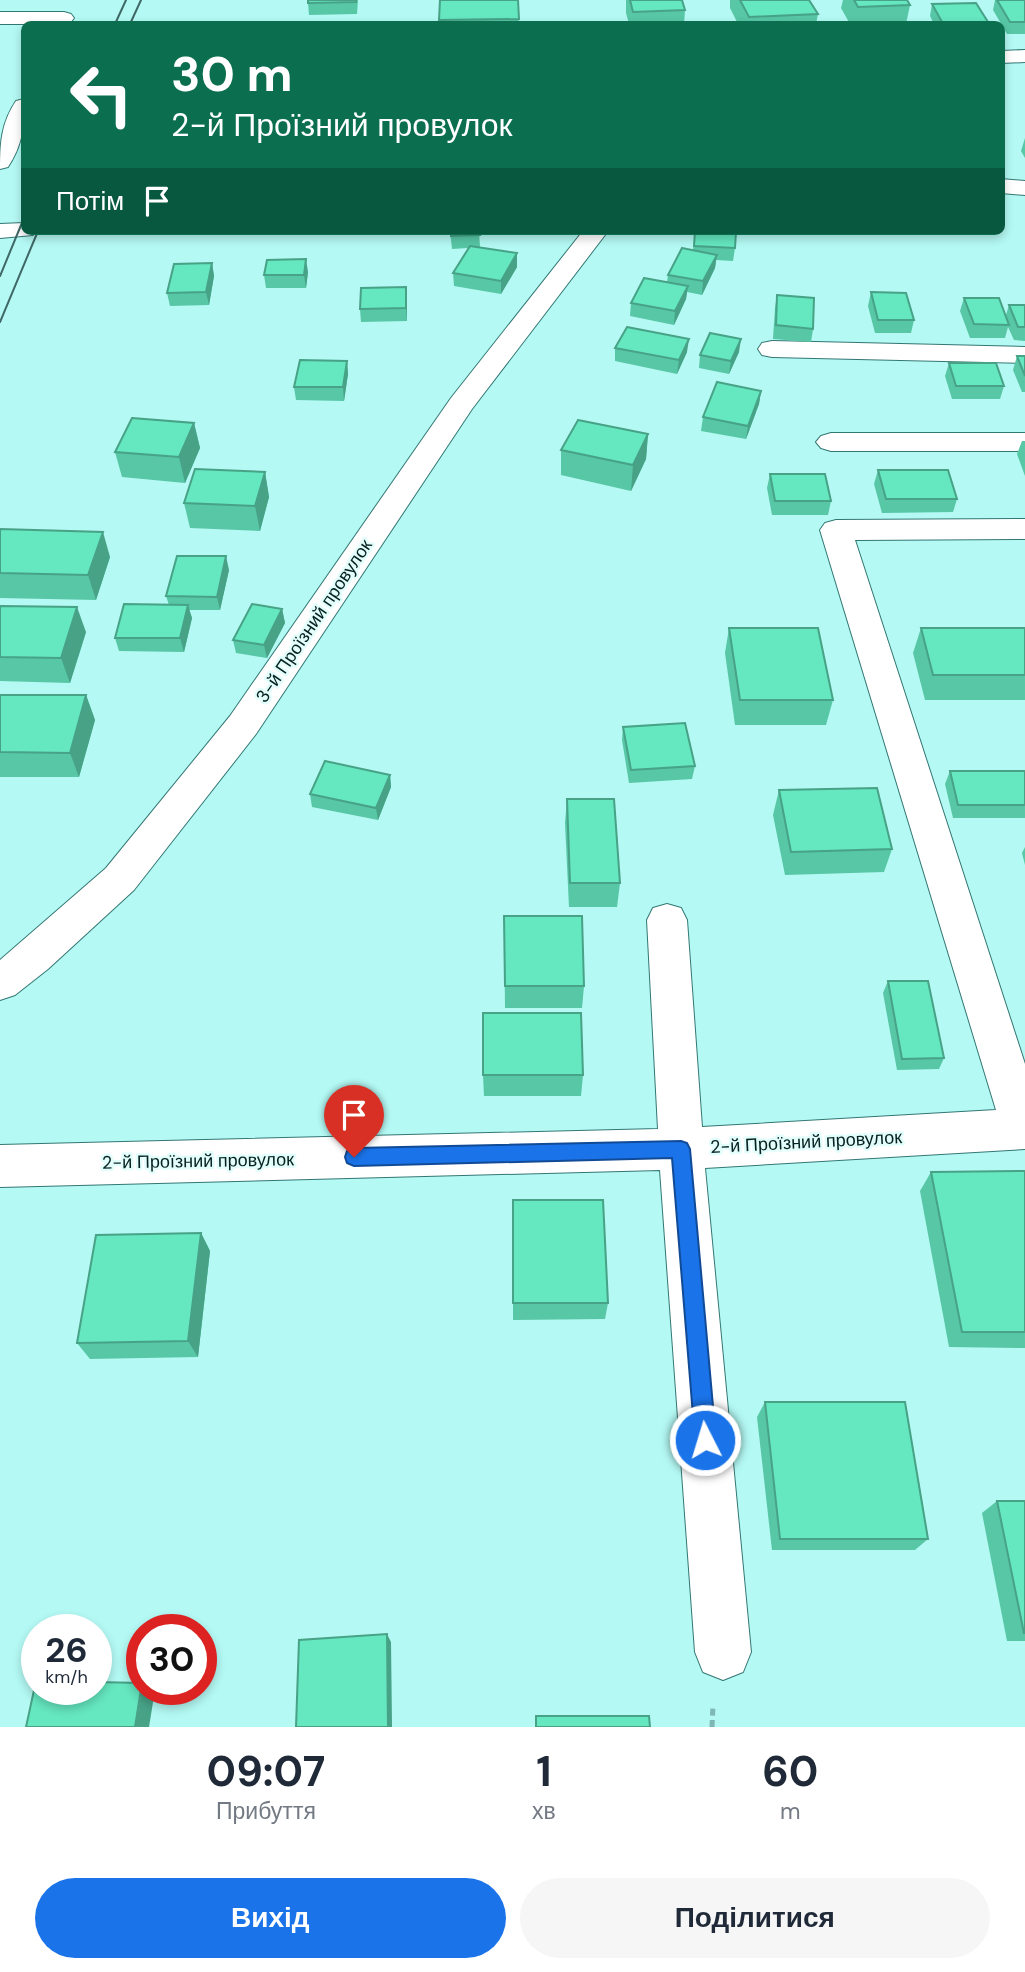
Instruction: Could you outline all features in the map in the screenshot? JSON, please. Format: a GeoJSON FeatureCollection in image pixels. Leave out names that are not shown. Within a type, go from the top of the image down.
{"type":"FeatureCollection","features":[{"type":"Feature","properties":{"kind":"street"},"geometry":{"type":"LineString","coordinates":[[0,18],[66,14]]}},
{"type":"Feature","properties":{"kind":"street"},"geometry":{"type":"LineString","coordinates":[[1005,57],[1025,56]]}},
{"type":"Feature","properties":{"kind":"street"},"geometry":{"type":"LineString","coordinates":[[0,162],[21,113]]}},
{"type":"Feature","properties":{"kind":"street"},"geometry":{"type":"LineString","coordinates":[[1005,186],[1025,188]]}},
{"type":"Feature","properties":{"kind":"street"},"geometry":{"type":"LineString","coordinates":[[0,230],[21,230]]}},
{"type":"Feature","properties":{"kind":"street","name":"3-й Проїзний провулок"},"geometry":{"type":"LineString","coordinates":[[0,983],[34,957],[120,878],[243,725],[461,404],[593,235]]}},
{"type":"Feature","properties":{"kind":"street"},"geometry":{"type":"LineString","coordinates":[[772,349],[1025,355]]}},
{"type":"Feature","properties":{"kind":"street"},"geometry":{"type":"LineString","coordinates":[[831,443],[1025,442]]}},
{"type":"Feature","properties":{"kind":"street"},"geometry":{"type":"LineString","coordinates":[[1024,1129],[836,530],[1025,529]]}},
{"type":"Feature","properties":{"kind":"street"},"geometry":{"type":"LineString","coordinates":[[667,920],[681,1149],[723,1652]]}},
{"type":"Feature","properties":{"kind":"street","name":"2-й Проїзний провулок"},"geometry":{"type":"LineString","coordinates":[[0,1166],[681,1149],[1024,1129]]}},
{"type":"Feature","properties":{"kind":"building"},"geometry":{"type":"Polygon","coordinates":[[[308,0],[356,0],[356,2],[308,3],[308,0]]]}},
{"type":"Feature","properties":{"kind":"building"},"geometry":{"type":"Polygon","coordinates":[[[440,0],[518,0],[519,19],[439,20],[440,0]]]}},
{"type":"Feature","properties":{"kind":"building"},"geometry":{"type":"Polygon","coordinates":[[[630,0],[682,0],[685,10],[633,12],[630,0]]]}},
{"type":"Feature","properties":{"kind":"building"},"geometry":{"type":"Polygon","coordinates":[[[740,0],[809,0],[818,14],[749,17],[740,0]]]}},
{"type":"Feature","properties":{"kind":"building"},"geometry":{"type":"Polygon","coordinates":[[[854,0],[907,0],[910,5],[858,7],[854,0]]]}},
{"type":"Feature","properties":{"kind":"building"},"geometry":{"type":"Polygon","coordinates":[[[997,0],[1025,0],[1025,22],[1010,22],[997,0]]]}},
{"type":"Feature","properties":{"kind":"building"},"geometry":{"type":"Polygon","coordinates":[[[976,3],[987,21],[941,21],[932,4],[976,3]]]}},
{"type":"Feature","properties":{"kind":"building"},"geometry":{"type":"Polygon","coordinates":[[[695,235],[736,235],[735,248],[694,246],[695,235]]]}},
{"type":"Feature","properties":{"kind":"building"},"geometry":{"type":"Polygon","coordinates":[[[470,246],[517,253],[501,281],[453,273],[470,246]]]}},
{"type":"Feature","properties":{"kind":"building"},"geometry":{"type":"Polygon","coordinates":[[[682,248],[717,255],[703,281],[668,275],[682,248]]]}},
{"type":"Feature","properties":{"kind":"building"},"geometry":{"type":"Polygon","coordinates":[[[306,259],[304,275],[264,275],[267,260],[306,259]]]}},
{"type":"Feature","properties":{"kind":"building"},"geometry":{"type":"Polygon","coordinates":[[[212,263],[206,292],[167,293],[174,264],[212,263]]]}},
{"type":"Feature","properties":{"kind":"building"},"geometry":{"type":"Polygon","coordinates":[[[644,278],[688,286],[675,311],[631,303],[644,278]]]}},
{"type":"Feature","properties":{"kind":"building"},"geometry":{"type":"Polygon","coordinates":[[[406,287],[406,308],[360,309],[361,288],[406,287]]]}},
{"type":"Feature","properties":{"kind":"building"},"geometry":{"type":"Polygon","coordinates":[[[871,292],[906,293],[914,320],[878,320],[871,292]]]}},
{"type":"Feature","properties":{"kind":"building"},"geometry":{"type":"Polygon","coordinates":[[[777,295],[814,298],[813,329],[776,325],[777,295]]]}},
{"type":"Feature","properties":{"kind":"building"},"geometry":{"type":"Polygon","coordinates":[[[964,298],[999,298],[1009,325],[974,324],[964,298]]]}},
{"type":"Feature","properties":{"kind":"building"},"geometry":{"type":"Polygon","coordinates":[[[1009,305],[1025,305],[1025,327],[1018,327],[1009,305]]]}},
{"type":"Feature","properties":{"kind":"building"},"geometry":{"type":"Polygon","coordinates":[[[627,327],[689,339],[679,360],[615,348],[627,327]]]}},
{"type":"Feature","properties":{"kind":"building"},"geometry":{"type":"Polygon","coordinates":[[[710,333],[741,339],[731,361],[700,355],[710,333]]]}},
{"type":"Feature","properties":{"kind":"building"},"geometry":{"type":"Polygon","coordinates":[[[1017,356],[1025,356],[1025,376],[1017,356]]]}},
{"type":"Feature","properties":{"kind":"building"},"geometry":{"type":"Polygon","coordinates":[[[300,360],[347,361],[343,387],[294,387],[300,360]]]}},
{"type":"Feature","properties":{"kind":"building"},"geometry":{"type":"Polygon","coordinates":[[[949,363],[996,363],[1004,386],[956,386],[949,363]]]}},
{"type":"Feature","properties":{"kind":"building"},"geometry":{"type":"Polygon","coordinates":[[[717,382],[761,391],[748,426],[703,417],[717,382]]]}},
{"type":"Feature","properties":{"kind":"building"},"geometry":{"type":"Polygon","coordinates":[[[132,418],[194,423],[179,457],[115,452],[132,418]]]}},
{"type":"Feature","properties":{"kind":"building"},"geometry":{"type":"Polygon","coordinates":[[[578,420],[648,434],[633,465],[561,450],[578,420]]]}},
{"type":"Feature","properties":{"kind":"building"},"geometry":{"type":"Polygon","coordinates":[[[195,469],[265,472],[255,506],[184,503],[195,469]]]}},
{"type":"Feature","properties":{"kind":"building"},"geometry":{"type":"Polygon","coordinates":[[[878,470],[948,470],[957,499],[886,499],[878,470]]]}},
{"type":"Feature","properties":{"kind":"building"},"geometry":{"type":"Polygon","coordinates":[[[770,474],[825,474],[831,501],[775,501],[770,474]]]}},
{"type":"Feature","properties":{"kind":"building"},"geometry":{"type":"Polygon","coordinates":[[[0,529],[103,532],[88,575],[0,573],[0,529]]]}},
{"type":"Feature","properties":{"kind":"building"},"geometry":{"type":"Polygon","coordinates":[[[177,556],[226,556],[217,597],[166,596],[177,556]]]}},
{"type":"Feature","properties":{"kind":"building"},"geometry":{"type":"Polygon","coordinates":[[[124,604],[188,605],[180,638],[115,638],[124,604]]]}},
{"type":"Feature","properties":{"kind":"building"},"geometry":{"type":"Polygon","coordinates":[[[252,604],[282,609],[264,645],[233,640],[252,604]]]}},
{"type":"Feature","properties":{"kind":"building"},"geometry":{"type":"Polygon","coordinates":[[[0,606],[77,607],[61,658],[0,657],[0,606]]]}},
{"type":"Feature","properties":{"kind":"building"},"geometry":{"type":"Polygon","coordinates":[[[729,628],[818,628],[833,700],[740,700],[729,628]]]}},
{"type":"Feature","properties":{"kind":"building"},"geometry":{"type":"Polygon","coordinates":[[[921,628],[1025,628],[1025,675],[933,675],[921,628]]]}},
{"type":"Feature","properties":{"kind":"building"},"geometry":{"type":"Polygon","coordinates":[[[0,695],[86,695],[70,753],[0,752],[0,695]]]}},
{"type":"Feature","properties":{"kind":"building"},"geometry":{"type":"Polygon","coordinates":[[[685,723],[695,766],[631,770],[623,727],[685,723]]]}},
{"type":"Feature","properties":{"kind":"building"},"geometry":{"type":"Polygon","coordinates":[[[325,761],[390,775],[376,808],[310,794],[325,761]]]}},
{"type":"Feature","properties":{"kind":"building"},"geometry":{"type":"Polygon","coordinates":[[[950,771],[1025,771],[1025,805],[958,805],[950,771]]]}},
{"type":"Feature","properties":{"kind":"building"},"geometry":{"type":"Polygon","coordinates":[[[877,788],[892,849],[791,852],[779,790],[877,788]]]}},
{"type":"Feature","properties":{"kind":"building"},"geometry":{"type":"Polygon","coordinates":[[[567,799],[614,799],[620,883],[570,883],[567,799]]]}},
{"type":"Feature","properties":{"kind":"building"},"geometry":{"type":"Polygon","coordinates":[[[504,916],[582,916],[584,986],[505,986],[504,916]]]}},
{"type":"Feature","properties":{"kind":"building"},"geometry":{"type":"Polygon","coordinates":[[[888,981],[928,981],[944,1058],[902,1059],[888,981]]]}},
{"type":"Feature","properties":{"kind":"building"},"geometry":{"type":"Polygon","coordinates":[[[483,1013],[581,1013],[583,1075],[483,1075],[483,1013]]]}},
{"type":"Feature","properties":{"kind":"building"},"geometry":{"type":"Polygon","coordinates":[[[1025,1171],[1025,1332],[962,1332],[931,1172],[1025,1171]]]}},
{"type":"Feature","properties":{"kind":"building"},"geometry":{"type":"Polygon","coordinates":[[[513,1200],[603,1200],[608,1303],[513,1303],[513,1200]]]}},
{"type":"Feature","properties":{"kind":"building"},"geometry":{"type":"Polygon","coordinates":[[[201,1233],[188,1341],[77,1343],[96,1235],[201,1233]]]}},
{"type":"Feature","properties":{"kind":"building"},"geometry":{"type":"Polygon","coordinates":[[[765,1402],[905,1402],[928,1539],[780,1539],[765,1402]]]}},
{"type":"Feature","properties":{"kind":"building"},"geometry":{"type":"Polygon","coordinates":[[[997,1501],[1025,1501],[1025,1633],[1024,1633],[997,1501]]]}},
{"type":"Feature","properties":{"kind":"building"},"geometry":{"type":"Polygon","coordinates":[[[387,1634],[388,1727],[296,1727],[299,1640],[387,1634]]]}},
{"type":"Feature","properties":{"kind":"building"},"geometry":{"type":"Polygon","coordinates":[[[112,1682],[126,1683],[126,1705],[138,1705],[135,1727],[26,1727],[31,1705],[112,1705],[112,1682]]]}},
{"type":"Feature","properties":{"kind":"building"},"geometry":{"type":"Polygon","coordinates":[[[536,1716],[649,1716],[650,1727],[536,1727],[536,1716]]]}},
{"type":"Feature","properties":{"kind":"tram line"},"geometry":{"type":"LineString","coordinates":[[116,21],[126,0]]}},
{"type":"Feature","properties":{"kind":"tram line"},"geometry":{"type":"LineString","coordinates":[[131,21],[141,0]]}},
{"type":"Feature","properties":{"kind":"tram line"},"geometry":{"type":"LineString","coordinates":[[0,276],[21,225]]}},
{"type":"Feature","properties":{"kind":"tram line"},"geometry":{"type":"LineString","coordinates":[[0,322],[36,235]]}},
{"type":"Feature","properties":{"kind":"route"},"geometry":{"type":"LineString","coordinates":[[354,1157],[681,1149],[705,1440]]}}]}
